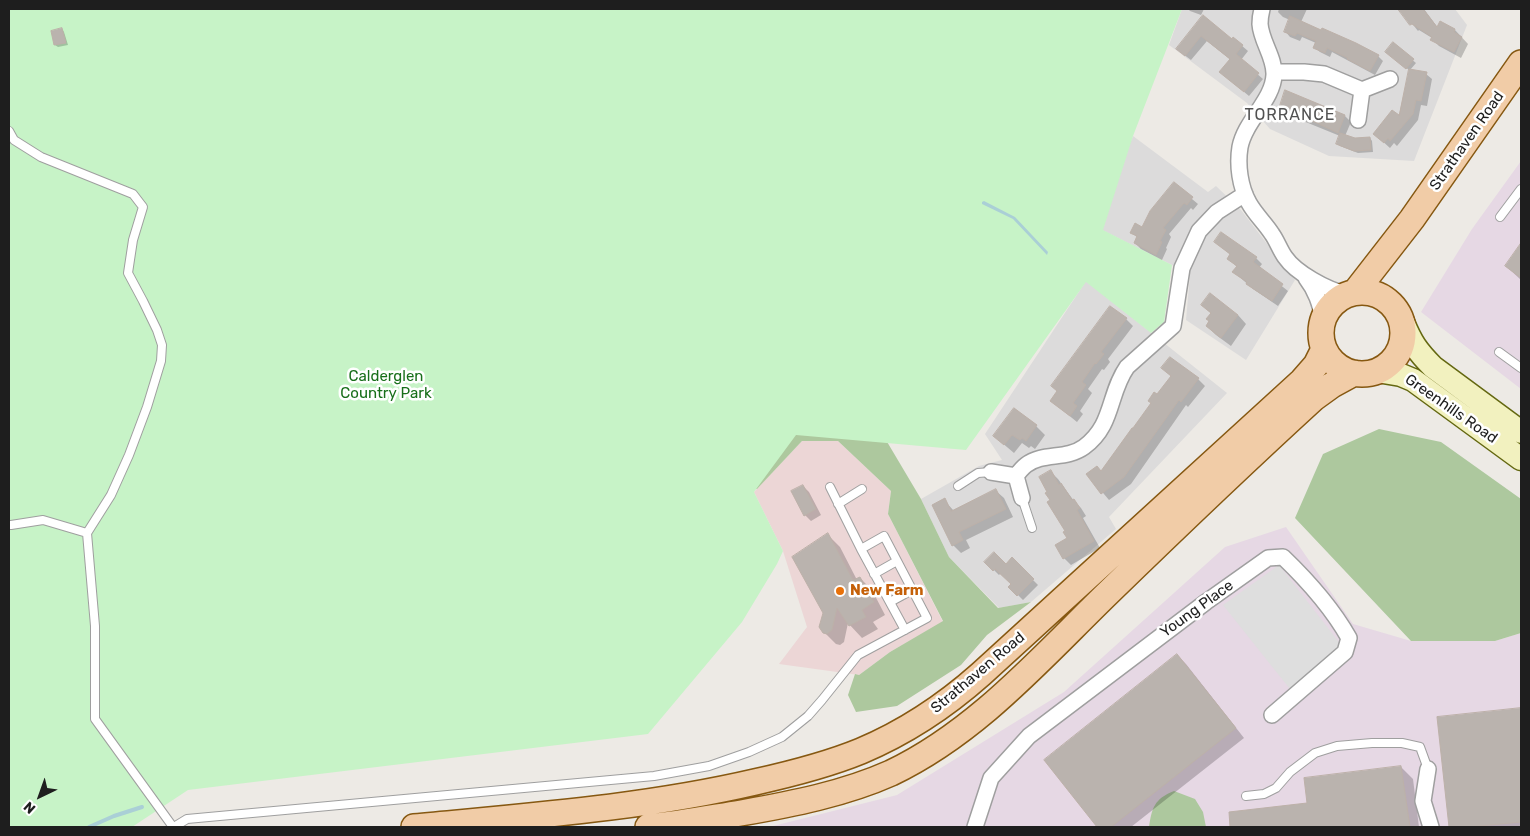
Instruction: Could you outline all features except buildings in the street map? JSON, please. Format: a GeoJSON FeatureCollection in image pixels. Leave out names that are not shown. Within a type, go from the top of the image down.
{"type":"FeatureCollection","features":[{"type":"Feature","properties":{"kind":"main road","name":"Strathaven Road"},"geometry":{"type":"LineString","coordinates":[[1351,293],[1412,219],[1521,63]]}},
{"type":"Feature","properties":{"kind":"main road","name":"Strathaven Road"},"geometry":{"type":"LineString","coordinates":[[1387,299],[1391,271],[1412,219]]}},
{"type":"Feature","properties":{"kind":"main road"},"geometry":{"type":"LineString","coordinates":[[1372,292],[1387,299],[1394,305],[1402,322],[1404,337],[1399,352],[1390,363],[1366,372],[1340,367],[1328,356],[1324,349],[1321,334],[1323,319],[1328,309],[1336,300],[1351,293],[1372,292]]}},
{"type":"Feature","properties":{"kind":"main road","name":"Strathaven Road"},"geometry":{"type":"LineString","coordinates":[[414,827],[612,807],[714,791],[773,778],[823,764],[862,750],[898,733],[952,699],[981,674],[1302,381],[1316,365],[1324,349]]}},
{"type":"Feature","properties":{"kind":"main road","name":"Strathaven Road"},"geometry":{"type":"LineString","coordinates":[[648,827],[684,823],[824,796],[876,779],[913,762],[956,735],[993,704],[1188,514],[1314,398],[1332,385],[1366,372]]}},
{"type":"Feature","properties":{"kind":"street"},"geometry":{"type":"LineString","coordinates":[[1262,9],[1260,25],[1274,72],[1272,87],[1244,134],[1240,147],[1241,182],[1248,202],[1273,235],[1286,258],[1313,287],[1320,300],[1323,319]]}},
{"type":"Feature","properties":{"kind":"street"},"geometry":{"type":"LineString","coordinates":[[1274,72],[1324,74],[1362,90],[1390,79]]}},
{"type":"Feature","properties":{"kind":"street"},"geometry":{"type":"LineString","coordinates":[[1358,120],[1362,90]]}},
{"type":"Feature","properties":{"kind":"street"},"geometry":{"type":"LineString","coordinates":[[1016,476],[1025,465],[1035,460],[1043,457],[1068,455],[1083,448],[1097,436],[1106,422],[1122,374],[1127,367],[1172,326],[1182,268],[1199,231],[1217,212],[1246,194]]}},
{"type":"Feature","properties":{"kind":"street"},"geometry":{"type":"LineString","coordinates":[[1298,270],[1334,292],[1351,293]]}},
{"type":"Feature","properties":{"kind":"street","name":"Greenhills Road"},"geometry":{"type":"LineString","coordinates":[[1402,322],[1412,343],[1433,367],[1521,432]]}},
{"type":"Feature","properties":{"kind":"street","name":"Greenhills Road"},"geometry":{"type":"LineString","coordinates":[[1366,372],[1401,374],[1413,380],[1521,458]]}},
{"type":"Feature","properties":{"kind":"street"},"geometry":{"type":"LineString","coordinates":[[990,472],[1016,476]]}},
{"type":"Feature","properties":{"kind":"street"},"geometry":{"type":"LineString","coordinates":[[1016,476],[1022,498]]}},
{"type":"Feature","properties":{"kind":"street","name":"Young Place"},"geometry":{"type":"LineString","coordinates":[[975,827],[990,778],[1029,736],[1206,602],[1268,558],[1284,556],[1303,576],[1343,627],[1349,638],[1345,652],[1272,715]]}},
{"type":"Feature","properties":{"kind":"street"},"geometry":{"type":"LineString","coordinates":[[1428,769],[1423,801],[1431,827]]}},
{"type":"Feature","properties":{"kind":"lane"},"geometry":{"type":"LineString","coordinates":[[9,131],[14,140],[41,157],[133,194],[143,207],[132,240],[128,273],[144,301],[157,330],[162,345],[161,360],[147,407],[129,455],[111,495],[87,534],[95,626],[95,719],[173,827],[187,819],[679,773],[709,766],[749,752],[782,737],[795,728],[822,700],[858,655],[928,618],[884,536],[861,549]]}},
{"type":"Feature","properties":{"kind":"lane"},"geometry":{"type":"LineString","coordinates":[[1500,217],[1521,189]]}},
{"type":"Feature","properties":{"kind":"lane"},"geometry":{"type":"LineString","coordinates":[[1499,352],[1521,368]]}},
{"type":"Feature","properties":{"kind":"lane"},"geometry":{"type":"LineString","coordinates":[[958,486],[978,474],[990,472]]}},
{"type":"Feature","properties":{"kind":"lane"},"geometry":{"type":"LineString","coordinates":[[830,487],[905,630]]}},
{"type":"Feature","properties":{"kind":"lane"},"geometry":{"type":"LineString","coordinates":[[838,504],[862,490]]}},
{"type":"Feature","properties":{"kind":"lane"},"geometry":{"type":"LineString","coordinates":[[1022,498],[1032,528]]}},
{"type":"Feature","properties":{"kind":"lane"},"geometry":{"type":"LineString","coordinates":[[9,525],[43,520],[87,534]]}},
{"type":"Feature","properties":{"kind":"lane"},"geometry":{"type":"LineString","coordinates":[[874,574],[897,561]]}},
{"type":"Feature","properties":{"kind":"lane"},"geometry":{"type":"LineString","coordinates":[[890,602],[912,590]]}},
{"type":"Feature","properties":{"kind":"lane"},"geometry":{"type":"LineString","coordinates":[[1246,796],[1264,794],[1276,788],[1290,772],[1315,753],[1337,746],[1402,743],[1420,747],[1428,769]]}},
{"type":"Feature","properties":{"kind":"shaded area"},"geometry":{"type":"Polygon","coordinates":[[[1182,9],[1455,9],[1467,25],[1414,161],[1329,156],[1270,129],[1247,103],[1169,45],[1182,9]]]}},
{"type":"Feature","properties":{"kind":"shaded area"},"geometry":{"type":"Polygon","coordinates":[[[1133,136],[1208,192],[1216,186],[1241,210],[1295,280],[1246,360],[1186,320],[1190,274],[1096,227],[1133,136]]]}},
{"type":"Feature","properties":{"kind":"shaded area"},"geometry":{"type":"Polygon","coordinates":[[[1521,161],[1521,389],[1421,312],[1472,229],[1521,161]]]}},
{"type":"Feature","properties":{"kind":"shaded area"},"geometry":{"type":"Polygon","coordinates":[[[1086,281],[1227,393],[1109,517],[1116,529],[1031,602],[999,608],[949,557],[921,499],[979,466],[1002,460],[985,434],[1086,281]]]}},
{"type":"Feature","properties":{"kind":"shaded area"},"geometry":{"type":"Polygon","coordinates":[[[802,441],[838,441],[891,491],[888,514],[943,622],[890,652],[859,675],[779,664],[807,627],[783,551],[754,492],[802,441]]]}},
{"type":"Feature","properties":{"kind":"shaded area"},"geometry":{"type":"Polygon","coordinates":[[[1286,527],[1353,624],[1411,641],[1495,641],[1521,633],[1521,827],[769,827],[897,795],[1064,692],[1225,547],[1286,527]]]}},
{"type":"Feature","properties":{"kind":"shaded area"},"geometry":{"type":"Polygon","coordinates":[[[1279,565],[1342,646],[1290,689],[1223,605],[1279,565]]]}},
{"type":"Feature","properties":{"kind":"green space","name":"Calderglen Country Park"},"geometry":{"type":"Polygon","coordinates":[[[9,9],[1182,9],[1133,136],[1103,230],[1172,265],[1164,322],[1151,333],[1086,282],[966,450],[796,435],[754,492],[783,551],[777,564],[742,622],[648,734],[188,790],[132,827],[9,827],[9,9]]]}},
{"type":"Feature","properties":{"kind":"green space"},"geometry":{"type":"Polygon","coordinates":[[[864,403],[921,499],[949,557],[998,608],[1031,602],[987,635],[961,665],[897,706],[856,712],[848,695],[855,674],[859,675],[890,652],[943,621],[888,514],[891,491],[838,441],[802,441],[757,489],[700,478],[864,403]]]}},
{"type":"Feature","properties":{"kind":"green space"},"geometry":{"type":"Polygon","coordinates":[[[1379,429],[1441,442],[1521,499],[1521,633],[1495,641],[1411,641],[1295,518],[1323,454],[1379,429]]]}},
{"type":"Feature","properties":{"kind":"green space"},"geometry":{"type":"Polygon","coordinates":[[[1174,791],[1195,799],[1203,812],[1206,827],[1149,827],[1155,805],[1162,797],[1174,791]]]}},
{"type":"Feature","properties":{"kind":"water"},"geometry":{"type":"Polygon","coordinates":[[[984,201],[1015,217],[1048,252],[1047,255],[1013,219],[982,204],[984,201]]]}},
{"type":"Feature","properties":{"kind":"waterway"},"geometry":{"type":"LineString","coordinates":[[89,827],[142,807]]}},
{"type":"Feature","properties":{"kind":"place","name":"New Farm"},"geometry":{"type":"Point","coordinates":[840,591]}},
{"type":"Feature","properties":{"kind":"district","name":"TORRANCE"},"geometry":{"type":"Point","coordinates":[1290,115]}}]}
